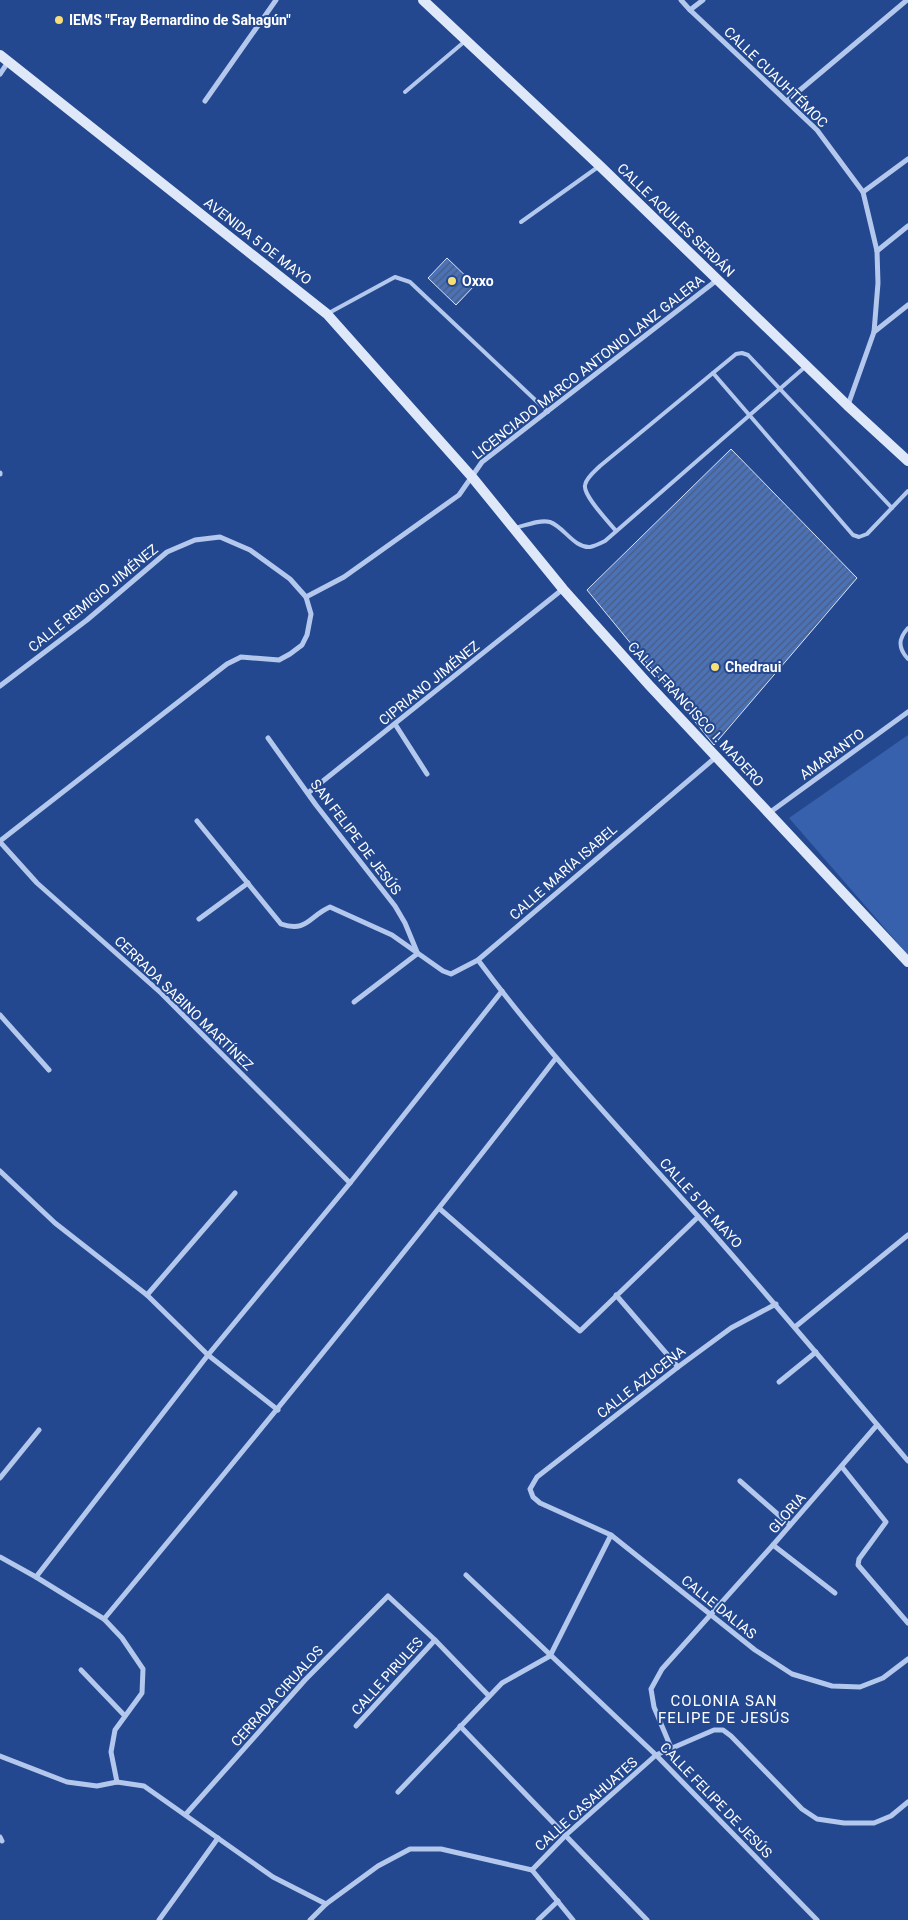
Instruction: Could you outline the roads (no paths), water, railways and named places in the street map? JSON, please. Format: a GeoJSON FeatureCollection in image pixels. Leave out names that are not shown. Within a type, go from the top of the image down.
{"type":"FeatureCollection","features":[{"type":"Feature","properties":{"kind":"main road","name":"CALLE AQUILES SERDÁN"},"geometry":{"type":"LineString","coordinates":[[424,0],[600,166],[847,405],[908,461]]}},
{"type":"Feature","properties":{"kind":"main road","name":"AVENIDA 5 DE MAYO"},"geometry":{"type":"LineString","coordinates":[[0,55],[327,314],[472,477]]}},
{"type":"Feature","properties":{"kind":"main road","name":"CALLE FRANCISCO I. MADERO"},"geometry":{"type":"LineString","coordinates":[[472,477],[562,589],[908,962]]}},
{"type":"Feature","properties":{"kind":"street"},"geometry":{"type":"LineString","coordinates":[[204,101],[276,0]]}},
{"type":"Feature","properties":{"kind":"street","name":"CALLE CUAUHTÉMOC"},"geometry":{"type":"LineString","coordinates":[[681,0],[817,130],[863,192],[876,251],[878,283],[874,332],[847,405]]}},
{"type":"Feature","properties":{"kind":"street"},"geometry":{"type":"LineString","coordinates":[[690,10],[704,0]]}},
{"type":"Feature","properties":{"kind":"street"},"geometry":{"type":"LineString","coordinates":[[787,101],[907,0]]}},
{"type":"Feature","properties":{"kind":"street"},"geometry":{"type":"LineString","coordinates":[[0,74],[8,62]]}},
{"type":"Feature","properties":{"kind":"street"},"geometry":{"type":"LineString","coordinates":[[863,192],[908,159]]}},
{"type":"Feature","properties":{"kind":"street"},"geometry":{"type":"LineString","coordinates":[[876,251],[908,226]]}},
{"type":"Feature","properties":{"kind":"street","name":"LICENCIADO MARCO ANTONIO LANZ GALERA"},"geometry":{"type":"LineString","coordinates":[[306,597],[344,577],[459,495],[482,462],[549,412],[718,279]]}},
{"type":"Feature","properties":{"kind":"street"},"geometry":{"type":"LineString","coordinates":[[874,332],[908,305]]}},
{"type":"Feature","properties":{"kind":"street","name":"CALLE REMIGIO JIMÉNEZ"},"geometry":{"type":"LineString","coordinates":[[0,686],[87,620],[167,552],[195,540],[220,538],[250,550],[290,579],[306,597]]}},
{"type":"Feature","properties":{"kind":"street","name":"CIPRIANO JIMÉNEZ"},"geometry":{"type":"LineString","coordinates":[[308,793],[562,589]]}},
{"type":"Feature","properties":{"kind":"street"},"geometry":{"type":"LineString","coordinates":[[0,841],[227,664],[241,657],[279,660],[302,645],[307,635],[311,614],[306,597]]}},
{"type":"Feature","properties":{"kind":"street","name":"AMARANTO"},"geometry":{"type":"LineString","coordinates":[[769,813],[908,712]]}},
{"type":"Feature","properties":{"kind":"street"},"geometry":{"type":"LineString","coordinates":[[395,724],[427,774]]}},
{"type":"Feature","properties":{"kind":"street","name":"SAN FELIPE DE JESÚS"},"geometry":{"type":"LineString","coordinates":[[268,738],[395,906],[405,923],[418,954]]}},
{"type":"Feature","properties":{"kind":"street","name":"CALLE MARÍA ISABEL"},"geometry":{"type":"LineString","coordinates":[[418,954],[443,971],[451,974],[478,960],[716,757]]}},
{"type":"Feature","properties":{"kind":"street"},"geometry":{"type":"LineString","coordinates":[[197,821],[281,924],[292,928],[304,926],[322,910],[330,907],[392,935],[418,954],[354,1002]]}},
{"type":"Feature","properties":{"kind":"street","name":"CERRADA SABINO MARTÍNEZ"},"geometry":{"type":"LineString","coordinates":[[0,841],[37,883],[161,993],[350,1183]]}},
{"type":"Feature","properties":{"kind":"street"},"geometry":{"type":"LineString","coordinates":[[199,919],[248,883]]}},
{"type":"Feature","properties":{"kind":"street","name":"CALLE 5 DE MAYO"},"geometry":{"type":"LineString","coordinates":[[478,960],[556,1058],[776,1304],[908,1460]]}},
{"type":"Feature","properties":{"kind":"street"},"geometry":{"type":"LineString","coordinates":[[36,1577],[208,1355],[350,1183],[502,991]]}},
{"type":"Feature","properties":{"kind":"street"},"geometry":{"type":"LineString","coordinates":[[0,1015],[49,1070]]}},
{"type":"Feature","properties":{"kind":"street"},"geometry":{"type":"LineString","coordinates":[[104,1619],[278,1410],[440,1209],[556,1058]]}},
{"type":"Feature","properties":{"kind":"street"},"geometry":{"type":"LineString","coordinates":[[0,1171],[55,1223],[147,1295],[208,1355],[278,1410]]}},
{"type":"Feature","properties":{"kind":"street"},"geometry":{"type":"LineString","coordinates":[[147,1295],[235,1193]]}},
{"type":"Feature","properties":{"kind":"street"},"geometry":{"type":"LineString","coordinates":[[440,1209],[580,1331],[698,1217]]}},
{"type":"Feature","properties":{"kind":"street"},"geometry":{"type":"LineString","coordinates":[[795,1327],[908,1235]]}},
{"type":"Feature","properties":{"kind":"street"},"geometry":{"type":"LineString","coordinates":[[616,1295],[678,1367]]}},
{"type":"Feature","properties":{"kind":"street","name":"CALLE AZUCENA"},"geometry":{"type":"LineString","coordinates":[[530,1489],[537,1477],[678,1367],[731,1328],[776,1304]]}},
{"type":"Feature","properties":{"kind":"street"},"geometry":{"type":"LineString","coordinates":[[779,1382],[816,1352]]}},
{"type":"Feature","properties":{"kind":"street","name":"GLORIA"},"geometry":{"type":"LineString","coordinates":[[672,1750],[654,1707],[651,1689],[662,1669],[842,1467],[877,1425]]}},
{"type":"Feature","properties":{"kind":"street"},"geometry":{"type":"LineString","coordinates":[[0,1478],[39,1430]]}},
{"type":"Feature","properties":{"kind":"street"},"geometry":{"type":"LineString","coordinates":[[842,1467],[886,1522],[859,1559],[858,1565],[908,1623]]}},
{"type":"Feature","properties":{"kind":"street"},"geometry":{"type":"LineString","coordinates":[[740,1480],[790,1525]]}},
{"type":"Feature","properties":{"kind":"street","name":"CALLE DALIAS"},"geometry":{"type":"LineString","coordinates":[[530,1489],[533,1497],[540,1503],[611,1535],[755,1650],[792,1674],[832,1686],[860,1687],[882,1678],[908,1660]]}},
{"type":"Feature","properties":{"kind":"street"},"geometry":{"type":"LineString","coordinates":[[398,1792],[502,1684],[550,1656],[611,1535]]}},
{"type":"Feature","properties":{"kind":"street"},"geometry":{"type":"LineString","coordinates":[[773,1545],[835,1593]]}},
{"type":"Feature","properties":{"kind":"street"},"geometry":{"type":"LineString","coordinates":[[0,1557],[104,1619],[122,1638],[143,1668],[142,1693],[115,1730],[111,1752],[117,1782]]}},
{"type":"Feature","properties":{"kind":"street","name":"CALLE FELIPE DE JESÚS"},"geometry":{"type":"LineString","coordinates":[[466,1575],[656,1755],[817,1920]]}},
{"type":"Feature","properties":{"kind":"street","name":"CALLE PIRULES"},"geometry":{"type":"LineString","coordinates":[[388,1596],[435,1640],[489,1696]]}},
{"type":"Feature","properties":{"kind":"street","name":"CERRADA CIRUALOS"},"geometry":{"type":"LineString","coordinates":[[186,1814],[305,1680],[388,1596]]}},
{"type":"Feature","properties":{"kind":"street","name":"CALLE PIRULES"},"geometry":{"type":"LineString","coordinates":[[356,1726],[435,1640]]}},
{"type":"Feature","properties":{"kind":"street"},"geometry":{"type":"LineString","coordinates":[[81,1670],[125,1716]]}},
{"type":"Feature","properties":{"kind":"street"},"geometry":{"type":"LineString","coordinates":[[460,1726],[647,1920]]}},
{"type":"Feature","properties":{"kind":"street","name":"CALLE CASAHUATES"},"geometry":{"type":"LineString","coordinates":[[532,1870],[566,1835],[656,1755],[672,1750],[714,1730],[723,1730],[731,1736],[802,1809],[817,1819],[844,1823],[874,1823],[890,1816],[908,1802]]}},
{"type":"Feature","properties":{"kind":"street"},"geometry":{"type":"LineString","coordinates":[[0,1756],[67,1782],[97,1786],[117,1782],[144,1786],[273,1877],[326,1904]]}},
{"type":"Feature","properties":{"kind":"street"},"geometry":{"type":"LineString","coordinates":[[159,1920],[218,1838]]}},
{"type":"Feature","properties":{"kind":"street"},"geometry":{"type":"LineString","coordinates":[[310,1920],[326,1904],[378,1866],[410,1849],[441,1849],[532,1870],[574,1920]]}},
{"type":"Feature","properties":{"kind":"street"},"geometry":{"type":"LineString","coordinates":[[538,1920],[558,1901]]}},
{"type":"Feature","properties":{"kind":"lane"},"geometry":{"type":"LineString","coordinates":[[405,92],[466,40]]}},
{"type":"Feature","properties":{"kind":"lane"},"geometry":{"type":"LineString","coordinates":[[521,222],[600,166]]}},
{"type":"Feature","properties":{"kind":"lane"},"geometry":{"type":"LineString","coordinates":[[327,314],[395,277],[410,282],[549,412]]}},
{"type":"Feature","properties":{"kind":"lane"},"geometry":{"type":"LineString","coordinates":[[616,531],[586,495],[584,487],[587,480],[600,466],[736,354],[742,353],[748,355],[781,389],[892,508]]}},
{"type":"Feature","properties":{"kind":"lane"},"geometry":{"type":"LineString","coordinates":[[513,529],[548,522],[560,528],[578,544],[589,547],[605,541],[807,366]]}},
{"type":"Feature","properties":{"kind":"lane"},"geometry":{"type":"LineString","coordinates":[[713,373],[853,536],[860,538],[867,534],[908,491]]}},
{"type":"Feature","properties":{"kind":"lane"},"geometry":{"type":"LineString","coordinates":[[908,628],[900,640],[900,651],[908,659]]}},
{"type":"Feature","properties":{"kind":"place","name":"IEMS \"Fray Bernardino de Sahagún\""},"geometry":{"type":"Point","coordinates":[59,20]}},
{"type":"Feature","properties":{"kind":"place","name":"Oxxo"},"geometry":{"type":"Point","coordinates":[452,281]}},
{"type":"Feature","properties":{"kind":"place","name":"Chedraui"},"geometry":{"type":"Point","coordinates":[715,667]}},
{"type":"Feature","properties":{"kind":"district","name":"COLONIA SAN FELIPE DE JESÚS"},"geometry":{"type":"Point","coordinates":[724,1710]}}]}
